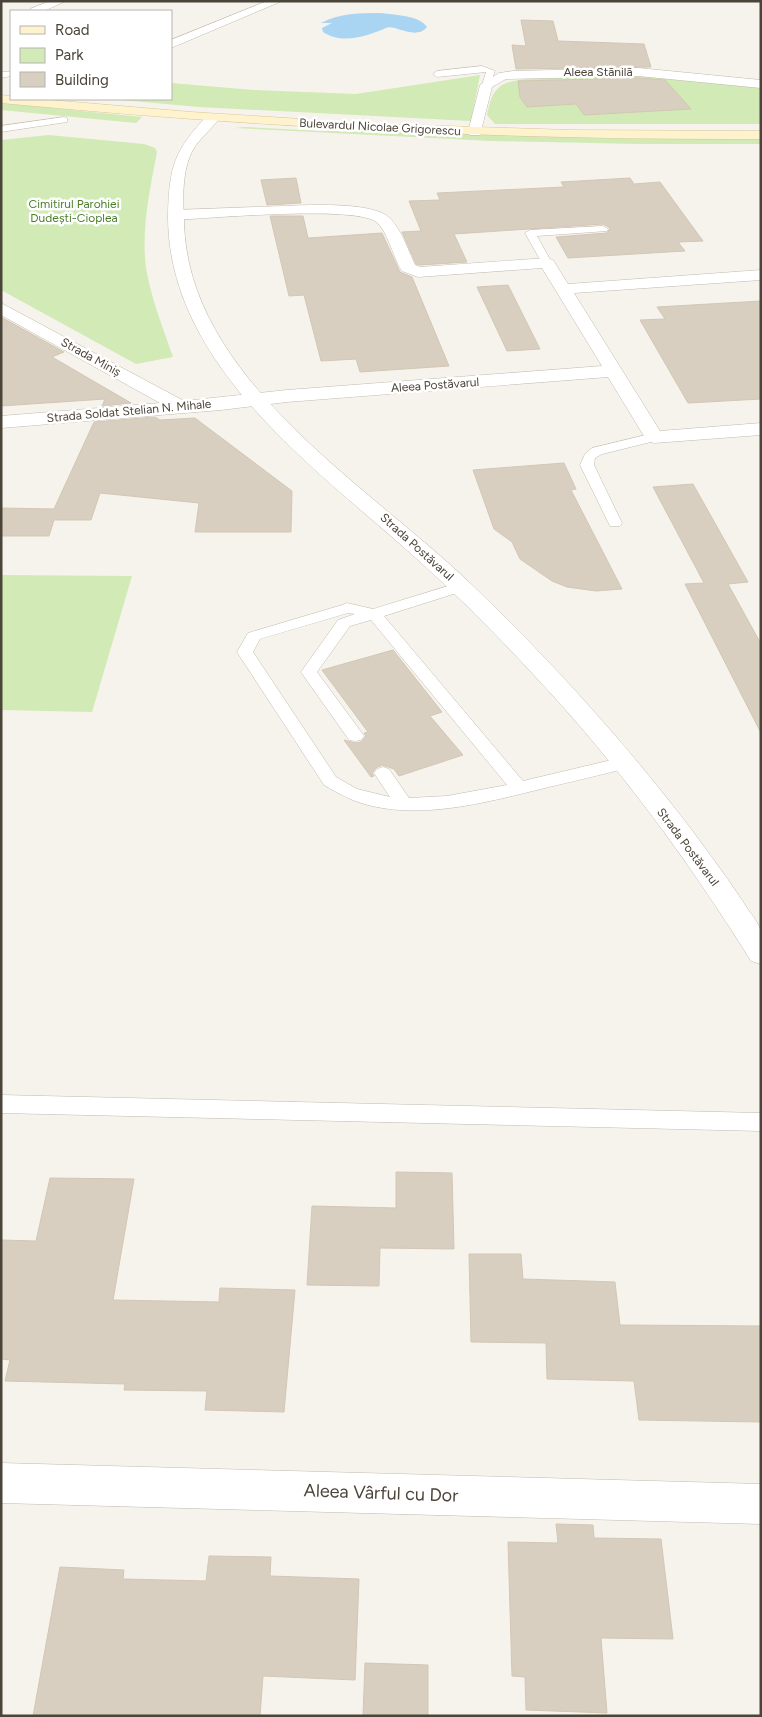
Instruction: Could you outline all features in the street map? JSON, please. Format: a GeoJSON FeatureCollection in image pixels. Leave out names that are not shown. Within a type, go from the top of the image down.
{"type":"FeatureCollection","features":[{"type":"Feature","properties":{"kind":"main road","name":"Bulevardul Nicolae Grigorescu"},"geometry":{"type":"LineString","coordinates":[[22,100],[213,118],[475,132],[761,135]]}},
{"type":"Feature","properties":{"kind":"main road"},"geometry":{"type":"LineString","coordinates":[[10,114],[69,121]]}},
{"type":"Feature","properties":{"kind":"main road"},"geometry":{"type":"LineString","coordinates":[[179,131],[217,133]]}},
{"type":"Feature","properties":{"kind":"street"},"geometry":{"type":"LineString","coordinates":[[37,10],[61,1]]}},
{"type":"Feature","properties":{"kind":"street"},"geometry":{"type":"LineString","coordinates":[[172,44],[277,1]]}},
{"type":"Feature","properties":{"kind":"street","name":"Aleea Stănilă"},"geometry":{"type":"LineString","coordinates":[[486,85],[503,76],[513,74],[624,72],[761,84]]}},
{"type":"Feature","properties":{"kind":"street"},"geometry":{"type":"LineString","coordinates":[[475,132],[486,85]]}},
{"type":"Feature","properties":{"kind":"street","name":"Strada Postăvarul"},"geometry":{"type":"LineString","coordinates":[[213,118],[199,132],[181,157],[175,215],[180,267],[194,308],[221,355],[256,400],[298,442],[392,523],[461,587],[561,690],[624,764],[721,890],[761,953]]}},
{"type":"Feature","properties":{"kind":"street"},"geometry":{"type":"LineString","coordinates":[[175,215],[351,210],[380,218],[389,230],[408,268],[412,270],[428,271],[547,263],[654,437],[761,429]]}},
{"type":"Feature","properties":{"kind":"street"},"geometry":{"type":"LineString","coordinates":[[562,289],[761,275]]}},
{"type":"Feature","properties":{"kind":"street","name":"Strada Miniș"},"geometry":{"type":"LineString","coordinates":[[1,308],[180,407]]}},
{"type":"Feature","properties":{"kind":"street","name":"Aleea Postăvarul"},"geometry":{"type":"LineString","coordinates":[[256,400],[613,371]]}},
{"type":"Feature","properties":{"kind":"street","name":"Strada Soldat Stelian N. Mihale"},"geometry":{"type":"LineString","coordinates":[[1,422],[256,400]]}},
{"type":"Feature","properties":{"kind":"street","name":"Aleea Vârful cu Dor"},"geometry":{"type":"LineString","coordinates":[[1,1483],[761,1504]]}},
{"type":"Feature","properties":{"kind":"lane"},"geometry":{"type":"LineString","coordinates":[[436,74],[482,68],[491,71],[486,85]]}},
{"type":"Feature","properties":{"kind":"lane"},"geometry":{"type":"LineString","coordinates":[[1,129],[69,121]]}},
{"type":"Feature","properties":{"kind":"lane"},"geometry":{"type":"LineString","coordinates":[[547,263],[530,233],[603,228]]}},
{"type":"Feature","properties":{"kind":"lane"},"geometry":{"type":"LineString","coordinates":[[615,523],[587,465],[587,459],[597,451],[654,437]]}},
{"type":"Feature","properties":{"kind":"lane"},"geometry":{"type":"LineString","coordinates":[[355,736],[309,672],[344,623],[461,587]]}},
{"type":"Feature","properties":{"kind":"lane"},"geometry":{"type":"LineString","coordinates":[[519,788],[374,614],[347,608],[254,636],[245,652],[330,782],[343,792],[404,804],[436,804],[519,788],[624,764]]}},
{"type":"Feature","properties":{"kind":"lane"},"geometry":{"type":"LineString","coordinates":[[383,773],[404,804]]}},
{"type":"Feature","properties":{"kind":"lane"},"geometry":{"type":"LineString","coordinates":[[1,1104],[761,1122]]}},
{"type":"Feature","properties":{"kind":"green space"},"geometry":{"type":"Polygon","coordinates":[[[638,72],[761,84],[761,124],[495,124],[487,115],[495,91],[502,85],[511,82],[567,75],[638,72]]]}},
{"type":"Feature","properties":{"kind":"green space"},"geometry":{"type":"Polygon","coordinates":[[[480,75],[471,121],[199,107],[121,100],[172,100],[172,83],[254,90],[356,94],[480,75]]]}},
{"type":"Feature","properties":{"kind":"green space"},"geometry":{"type":"Polygon","coordinates":[[[1,103],[142,117],[136,123],[1,110],[1,103]]]}},
{"type":"Feature","properties":{"kind":"green space"},"geometry":{"type":"Polygon","coordinates":[[[234,128],[322,131],[761,138],[761,144],[491,141],[234,128]]]}},
{"type":"Feature","properties":{"kind":"green space","name":"Cimitirul Parohiei Dudești-Cioplea"},"geometry":{"type":"Polygon","coordinates":[[[49,135],[144,144],[155,148],[157,152],[145,224],[146,268],[154,302],[173,357],[136,364],[1,290],[1,140],[49,135]]]}},
{"type":"Feature","properties":{"kind":"green space"},"geometry":{"type":"Polygon","coordinates":[[[1,575],[132,576],[92,712],[1,710],[1,575]]]}},
{"type":"Feature","properties":{"kind":"water"},"geometry":{"type":"Polygon","coordinates":[[[381,13],[412,18],[427,27],[422,31],[411,32],[390,27],[371,34],[347,39],[331,36],[323,32],[322,28],[332,23],[321,23],[335,17],[381,13]]]}},
{"type":"Feature","properties":{"kind":"building"},"geometry":{"type":"Polygon","coordinates":[[[521,20],[553,21],[558,41],[644,44],[651,67],[516,69],[512,45],[526,46],[521,20]]]}},
{"type":"Feature","properties":{"kind":"building"},"geometry":{"type":"Polygon","coordinates":[[[638,78],[665,80],[691,109],[584,115],[576,104],[527,107],[520,97],[518,81],[638,78]]]}},
{"type":"Feature","properties":{"kind":"building"},"geometry":{"type":"Polygon","coordinates":[[[296,178],[301,203],[267,205],[261,180],[296,178]]]}},
{"type":"Feature","properties":{"kind":"building"},"geometry":{"type":"Polygon","coordinates":[[[630,178],[634,184],[660,182],[703,241],[678,242],[685,251],[568,258],[556,237],[607,233],[610,228],[603,224],[454,234],[467,262],[420,265],[416,264],[402,232],[421,231],[409,201],[440,200],[437,193],[564,187],[561,182],[630,178]]]}},
{"type":"Feature","properties":{"kind":"building"},"geometry":{"type":"Polygon","coordinates":[[[270,216],[303,216],[308,238],[382,233],[400,272],[412,277],[449,366],[360,372],[356,359],[321,361],[304,295],[289,296],[270,216]]]}},
{"type":"Feature","properties":{"kind":"building"},"geometry":{"type":"Polygon","coordinates":[[[508,285],[540,349],[507,351],[477,287],[508,285]]]}},
{"type":"Feature","properties":{"kind":"building"},"geometry":{"type":"Polygon","coordinates":[[[761,301],[761,399],[688,403],[640,320],[665,319],[657,307],[761,301]]]}},
{"type":"Feature","properties":{"kind":"building"},"geometry":{"type":"Polygon","coordinates":[[[1,317],[64,352],[52,357],[131,403],[102,406],[105,399],[1,406],[1,317]]]}},
{"type":"Feature","properties":{"kind":"building"},"geometry":{"type":"Polygon","coordinates":[[[155,417],[160,420],[195,418],[292,491],[291,532],[195,532],[199,503],[100,493],[91,520],[54,520],[49,536],[1,536],[1,508],[54,509],[94,422],[155,417]]]}},
{"type":"Feature","properties":{"kind":"building"},"geometry":{"type":"Polygon","coordinates":[[[564,463],[576,489],[571,490],[622,589],[596,591],[567,587],[552,581],[520,559],[512,542],[494,529],[473,470],[564,463]]]}},
{"type":"Feature","properties":{"kind":"building"},"geometry":{"type":"Polygon","coordinates":[[[693,484],[748,582],[728,584],[761,644],[761,733],[685,584],[704,583],[653,487],[693,484]]]}},
{"type":"Feature","properties":{"kind":"building"},"geometry":{"type":"Polygon","coordinates":[[[393,650],[442,712],[430,716],[463,755],[399,776],[394,769],[382,765],[376,768],[372,773],[374,776],[371,777],[344,740],[355,743],[361,742],[366,736],[364,733],[368,732],[322,670],[393,650]]]}},
{"type":"Feature","properties":{"kind":"building"},"geometry":{"type":"Polygon","coordinates":[[[396,1172],[452,1173],[454,1249],[380,1248],[379,1286],[307,1285],[312,1206],[396,1208],[396,1172]]]}},
{"type":"Feature","properties":{"kind":"building"},"geometry":{"type":"Polygon","coordinates":[[[50,1178],[134,1179],[113,1300],[219,1302],[220,1288],[295,1290],[284,1412],[205,1410],[207,1391],[124,1390],[125,1384],[5,1381],[10,1360],[1,1359],[1,1240],[36,1241],[50,1178]]]}},
{"type":"Feature","properties":{"kind":"building"},"geometry":{"type":"Polygon","coordinates":[[[469,1254],[521,1254],[523,1279],[615,1282],[620,1325],[761,1326],[761,1422],[639,1420],[634,1381],[547,1379],[546,1343],[471,1342],[469,1254]]]}},
{"type":"Feature","properties":{"kind":"building"},"geometry":{"type":"Polygon","coordinates":[[[556,1524],[593,1525],[594,1538],[661,1539],[673,1639],[601,1638],[607,1713],[526,1710],[525,1677],[512,1676],[508,1542],[558,1543],[556,1524]]]}},
{"type":"Feature","properties":{"kind":"building"},"geometry":{"type":"Polygon","coordinates":[[[209,1556],[271,1557],[270,1576],[359,1579],[355,1680],[263,1676],[260,1716],[33,1716],[60,1567],[124,1570],[123,1579],[206,1581],[209,1556]]]}},
{"type":"Feature","properties":{"kind":"building"},"geometry":{"type":"Polygon","coordinates":[[[365,1663],[428,1665],[428,1716],[363,1716],[365,1663]]]}}]}
